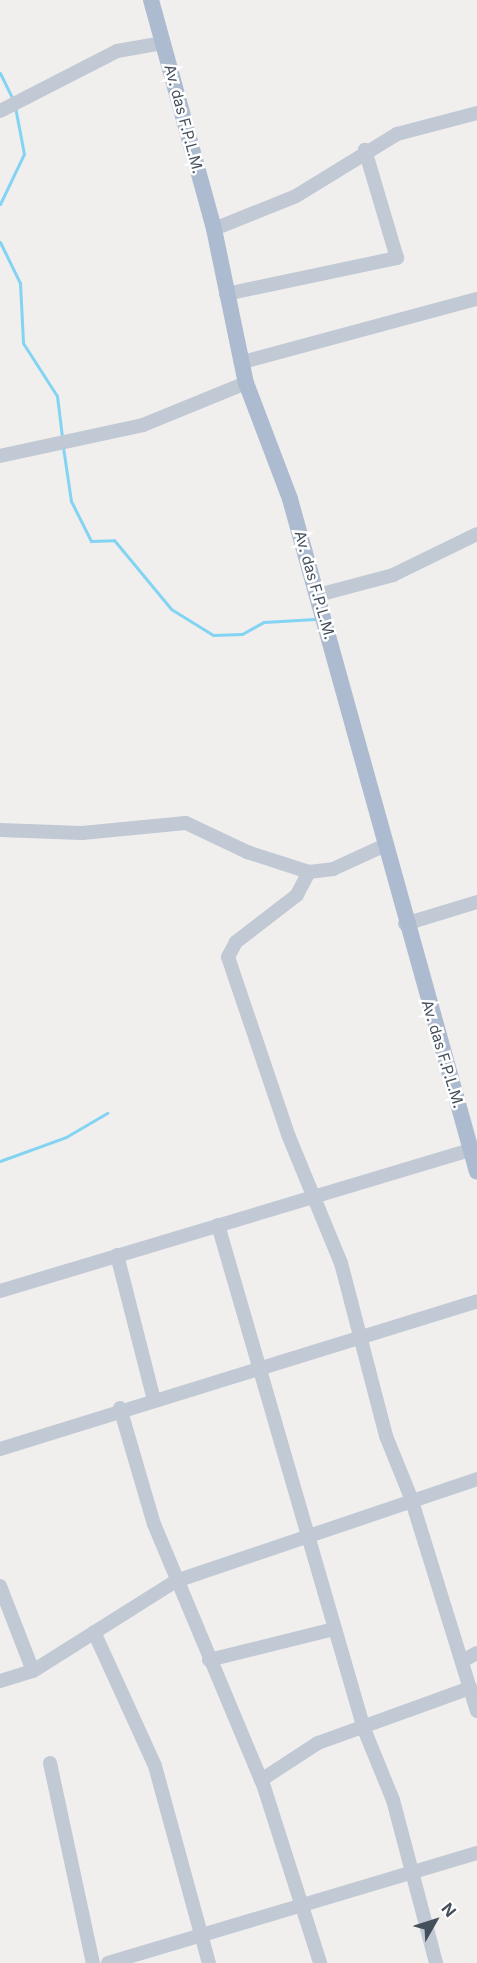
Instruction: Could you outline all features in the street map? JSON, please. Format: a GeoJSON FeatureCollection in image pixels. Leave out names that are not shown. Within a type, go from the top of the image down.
{"type":"FeatureCollection","features":[{"type":"Feature","properties":{"kind":"main road","name":"Av. das F.P.L.M."},"geometry":{"type":"LineString","coordinates":[[151,0],[214,229],[246,383],[271,441],[318,595],[383,846],[477,1172]]}},
{"type":"Feature","properties":{"kind":"street"},"geometry":{"type":"LineString","coordinates":[[0,111],[22,103],[117,51],[163,43]]}},
{"type":"Feature","properties":{"kind":"street"},"geometry":{"type":"LineString","coordinates":[[214,229],[296,196],[366,150],[397,135],[477,113]]}},
{"type":"Feature","properties":{"kind":"street"},"geometry":{"type":"LineString","coordinates":[[226,294],[397,258],[366,150]]}},
{"type":"Feature","properties":{"kind":"street"},"geometry":{"type":"LineString","coordinates":[[243,363],[477,299]]}},
{"type":"Feature","properties":{"kind":"street"},"geometry":{"type":"LineString","coordinates":[[0,456],[77,441],[181,412],[246,383]]}},
{"type":"Feature","properties":{"kind":"street"},"geometry":{"type":"LineString","coordinates":[[318,595],[393,575],[477,534]]}},
{"type":"Feature","properties":{"kind":"street"},"geometry":{"type":"LineString","coordinates":[[0,830],[82,833],[186,823],[247,852],[309,872],[333,869],[383,846]]}},
{"type":"Feature","properties":{"kind":"street"},"geometry":{"type":"LineString","coordinates":[[309,872],[297,895],[236,942],[228,957],[341,1263],[357,1334],[386,1436],[411,1498],[477,1711]]}},
{"type":"Feature","properties":{"kind":"street"},"geometry":{"type":"LineString","coordinates":[[405,924],[477,902]]}},
{"type":"Feature","properties":{"kind":"street"},"geometry":{"type":"LineString","coordinates":[[0,1291],[218,1225],[314,1193],[471,1150]]}},
{"type":"Feature","properties":{"kind":"street"},"geometry":{"type":"LineString","coordinates":[[218,1225],[310,1532],[334,1629],[364,1729],[393,1800],[436,1963]]}},
{"type":"Feature","properties":{"kind":"street"},"geometry":{"type":"LineString","coordinates":[[117,1255],[154,1400]]}},
{"type":"Feature","properties":{"kind":"street"},"geometry":{"type":"LineString","coordinates":[[0,1449],[120,1408],[262,1368],[357,1334],[477,1301]]}},
{"type":"Feature","properties":{"kind":"street"},"geometry":{"type":"LineString","coordinates":[[120,1408],[176,1581],[261,1780],[320,1963]]}},
{"type":"Feature","properties":{"kind":"street"},"geometry":{"type":"LineString","coordinates":[[0,1682],[33,1671],[176,1581],[310,1532],[411,1498],[477,1479]]}},
{"type":"Feature","properties":{"kind":"street"},"geometry":{"type":"LineString","coordinates":[[0,1586],[33,1671]]}},
{"type":"Feature","properties":{"kind":"street"},"geometry":{"type":"LineString","coordinates":[[209,1660],[334,1629]]}},
{"type":"Feature","properties":{"kind":"street"},"geometry":{"type":"LineString","coordinates":[[94,1632],[154,1766],[209,1963]]}},
{"type":"Feature","properties":{"kind":"street"},"geometry":{"type":"LineString","coordinates":[[462,1661],[477,1653]]}},
{"type":"Feature","properties":{"kind":"street"},"geometry":{"type":"LineString","coordinates":[[261,1780],[318,1743],[364,1729],[470,1688]]}},
{"type":"Feature","properties":{"kind":"street"},"geometry":{"type":"LineString","coordinates":[[50,1763],[93,1963]]}},
{"type":"Feature","properties":{"kind":"street"},"geometry":{"type":"LineString","coordinates":[[108,1963],[200,1932],[303,1907],[477,1852]]}},
{"type":"Feature","properties":{"kind":"waterway"},"geometry":{"type":"LineString","coordinates":[[0,73],[13,100]]}},
{"type":"Feature","properties":{"kind":"waterway"},"geometry":{"type":"LineString","coordinates":[[0,204],[24,154],[15,107]]}},
{"type":"Feature","properties":{"kind":"waterway"},"geometry":{"type":"LineString","coordinates":[[0,242],[20,283],[23,343],[57,396],[62,437]]}},
{"type":"Feature","properties":{"kind":"waterway"},"geometry":{"type":"LineString","coordinates":[[63,447],[71,501],[91,541],[114,540],[171,609],[213,635],[242,634],[264,622],[315,619]]}},
{"type":"Feature","properties":{"kind":"waterway"},"geometry":{"type":"LineString","coordinates":[[0,1161],[66,1137],[107,1113]]}}]}
